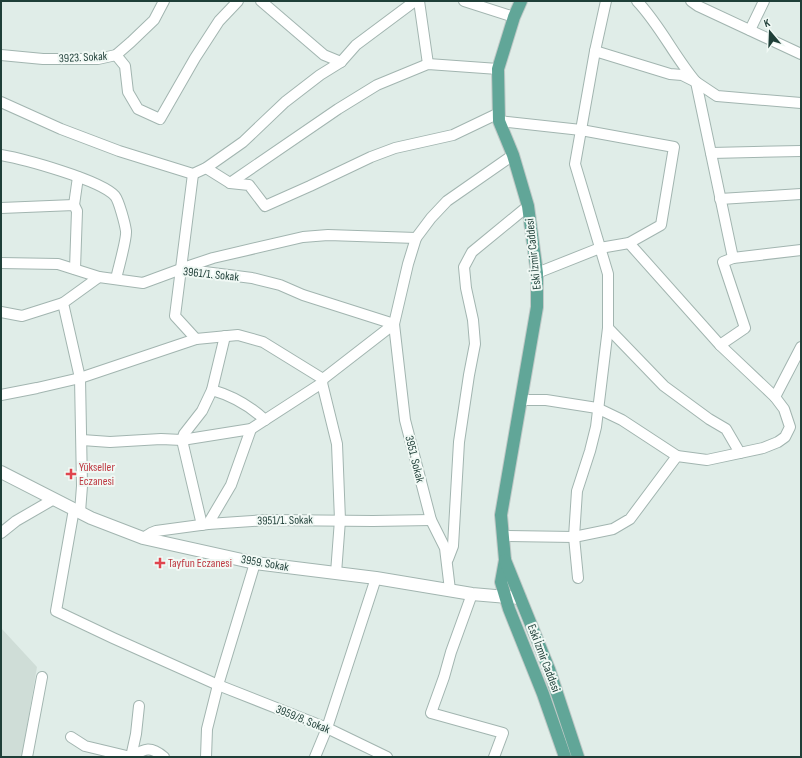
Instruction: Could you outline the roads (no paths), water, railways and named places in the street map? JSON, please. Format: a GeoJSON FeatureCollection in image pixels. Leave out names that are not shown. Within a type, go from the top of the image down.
{"type":"FeatureCollection","features":[{"type":"Feature","properties":{"kind":"main road","name":"Eski İzmir Caddesi"},"geometry":{"type":"LineString","coordinates":[[521,1],[514,17],[498,69],[499,117],[513,155],[528,206],[538,273],[537,307],[501,515],[505,560],[501,582],[509,609],[543,694],[565,757]]}},
{"type":"Feature","properties":{"kind":"main road","name":"Eski İzmir Caddesi"},"geometry":{"type":"LineString","coordinates":[[505,560],[549,669],[578,757]]}},
{"type":"Feature","properties":{"kind":"street","name":"3923. Sokak"},"geometry":{"type":"LineString","coordinates":[[1,55],[43,59],[98,59],[116,55],[154,20],[164,1]]}},
{"type":"Feature","properties":{"kind":"street"},"geometry":{"type":"LineString","coordinates":[[116,55],[125,66],[128,92],[138,109],[160,119],[195,58],[219,21],[238,1]]}},
{"type":"Feature","properties":{"kind":"street"},"geometry":{"type":"LineString","coordinates":[[261,1],[324,54],[341,62]]}},
{"type":"Feature","properties":{"kind":"street"},"geometry":{"type":"LineString","coordinates":[[1,102],[61,129],[119,151],[193,174],[206,168],[243,142],[285,102],[320,75],[341,62],[356,45],[415,1]]}},
{"type":"Feature","properties":{"kind":"street"},"geometry":{"type":"LineString","coordinates":[[419,1],[428,64]]}},
{"type":"Feature","properties":{"kind":"street"},"geometry":{"type":"LineString","coordinates":[[464,1],[514,17]]}},
{"type":"Feature","properties":{"kind":"street"},"geometry":{"type":"LineString","coordinates":[[578,578],[574,537],[577,491],[596,427],[597,408],[608,328],[608,274],[575,164],[606,1]]}},
{"type":"Feature","properties":{"kind":"street"},"geometry":{"type":"LineString","coordinates":[[637,1],[648,13],[696,82],[733,258]]}},
{"type":"Feature","properties":{"kind":"street"},"geometry":{"type":"LineString","coordinates":[[691,1],[698,6],[801,54]]}},
{"type":"Feature","properties":{"kind":"street"},"geometry":{"type":"LineString","coordinates":[[750,30],[764,1]]}},
{"type":"Feature","properties":{"kind":"street"},"geometry":{"type":"LineString","coordinates":[[596,51],[670,74],[682,75],[696,82],[717,96],[801,103]]}},
{"type":"Feature","properties":{"kind":"street"},"geometry":{"type":"LineString","coordinates":[[230,183],[338,109],[377,85],[428,64],[498,69]]}},
{"type":"Feature","properties":{"kind":"street"},"geometry":{"type":"LineString","coordinates":[[206,168],[230,183],[249,185],[265,206],[371,157],[395,148],[453,135],[499,117],[674,147],[661,225],[629,242],[600,248],[538,273]]}},
{"type":"Feature","properties":{"kind":"street"},"geometry":{"type":"LineString","coordinates":[[711,153],[801,151]]}},
{"type":"Feature","properties":{"kind":"street"},"geometry":{"type":"LineString","coordinates":[[1,155],[13,157],[100,185],[116,197],[126,233],[116,279]]}},
{"type":"Feature","properties":{"kind":"street","name":"3951. Sokak"},"geometry":{"type":"LineString","coordinates":[[450,590],[445,548],[430,520],[405,420],[394,324],[408,264],[416,238],[431,218],[448,201],[513,155]]}},
{"type":"Feature","properties":{"kind":"street"},"geometry":{"type":"LineString","coordinates":[[193,174],[175,316],[196,338]]}},
{"type":"Feature","properties":{"kind":"street"},"geometry":{"type":"LineString","coordinates":[[75,269],[77,211],[74,205],[78,177]]}},
{"type":"Feature","properties":{"kind":"street"},"geometry":{"type":"LineString","coordinates":[[720,199],[801,194]]}},
{"type":"Feature","properties":{"kind":"street"},"geometry":{"type":"LineString","coordinates":[[1,208],[74,205]]}},
{"type":"Feature","properties":{"kind":"street"},"geometry":{"type":"LineString","coordinates":[[447,561],[453,546],[459,442],[475,344],[473,320],[466,288],[464,267],[472,252],[528,206]]}},
{"type":"Feature","properties":{"kind":"street"},"geometry":{"type":"LineString","coordinates":[[181,269],[213,258],[303,237],[328,235],[416,238]]}},
{"type":"Feature","properties":{"kind":"street"},"geometry":{"type":"LineString","coordinates":[[520,400],[546,400],[597,408],[622,420],[677,456],[707,460],[763,448],[778,442],[785,437],[790,427],[784,409],[775,397],[720,345],[629,242]]}},
{"type":"Feature","properties":{"kind":"street"},"geometry":{"type":"LineString","coordinates":[[720,345],[745,328],[722,262],[733,258],[801,250]]}},
{"type":"Feature","properties":{"kind":"street","name":"3961/1. Sokak"},"geometry":{"type":"LineString","coordinates":[[1,263],[58,264],[99,277],[143,283],[181,269],[252,278],[280,285],[303,295],[394,324]]}},
{"type":"Feature","properties":{"kind":"street"},"geometry":{"type":"LineString","coordinates":[[1,312],[22,316],[63,303],[99,277]]}},
{"type":"Feature","properties":{"kind":"street"},"geometry":{"type":"LineString","coordinates":[[63,303],[80,378],[82,486],[77,511]]}},
{"type":"Feature","properties":{"kind":"street"},"geometry":{"type":"LineString","coordinates":[[82,440],[110,442],[161,439],[182,440],[251,429],[322,381],[394,324]]}},
{"type":"Feature","properties":{"kind":"street"},"geometry":{"type":"LineString","coordinates":[[608,328],[664,386],[709,419],[726,429],[740,453]]}},
{"type":"Feature","properties":{"kind":"street"},"geometry":{"type":"LineString","coordinates":[[1,395],[80,378],[196,338],[238,335],[263,342],[322,381],[337,444],[340,520],[336,573]]}},
{"type":"Feature","properties":{"kind":"street"},"geometry":{"type":"LineString","coordinates":[[205,524],[182,440],[184,434],[202,411],[212,390],[225,336]]}},
{"type":"Feature","properties":{"kind":"street"},"geometry":{"type":"LineString","coordinates":[[775,397],[801,347]]}},
{"type":"Feature","properties":{"kind":"street"},"geometry":{"type":"LineString","coordinates":[[212,390],[224,393],[244,403],[254,409],[265,420]]}},
{"type":"Feature","properties":{"kind":"street"},"geometry":{"type":"LineString","coordinates":[[205,524],[232,485],[251,429]]}},
{"type":"Feature","properties":{"kind":"street"},"geometry":{"type":"LineString","coordinates":[[503,536],[574,537],[613,529],[630,519],[677,456]]}},
{"type":"Feature","properties":{"kind":"street","name":"3959. Sokak"},"geometry":{"type":"LineString","coordinates":[[1,472],[91,518],[143,538],[255,563],[376,578],[472,594],[520,598]]}},
{"type":"Feature","properties":{"kind":"street"},"geometry":{"type":"LineString","coordinates":[[1,533],[16,521],[54,499]]}},
{"type":"Feature","properties":{"kind":"street","name":"3959/8. Sokak"},"geometry":{"type":"LineString","coordinates":[[77,511],[56,611],[218,685],[326,728],[387,757]]}},
{"type":"Feature","properties":{"kind":"street","name":"3951/1. Sokak"},"geometry":{"type":"LineString","coordinates":[[143,538],[156,531],[205,524],[267,520],[430,520]]}},
{"type":"Feature","properties":{"kind":"street"},"geometry":{"type":"LineString","coordinates":[[206,757],[207,728],[218,685],[255,563]]}},
{"type":"Feature","properties":{"kind":"street"},"geometry":{"type":"LineString","coordinates":[[315,757],[376,578]]}},
{"type":"Feature","properties":{"kind":"street"},"geometry":{"type":"LineString","coordinates":[[472,594],[431,713],[503,733],[494,757]]}},
{"type":"Feature","properties":{"kind":"street"},"geometry":{"type":"LineString","coordinates":[[27,757],[42,677]]}},
{"type":"Feature","properties":{"kind":"street"},"geometry":{"type":"LineString","coordinates":[[131,757],[136,734],[139,706]]}},
{"type":"Feature","properties":{"kind":"street"},"geometry":{"type":"LineString","coordinates":[[71,736],[85,746],[131,757],[150,749],[156,751],[164,757]]}},
{"type":"Feature","properties":{"kind":"place","name":"Yükseller Eczanesi"},"geometry":{"type":"Point","coordinates":[71,474]}},
{"type":"Feature","properties":{"kind":"place","name":"Tayfun Eczanesi"},"geometry":{"type":"Point","coordinates":[160,563]}}]}
